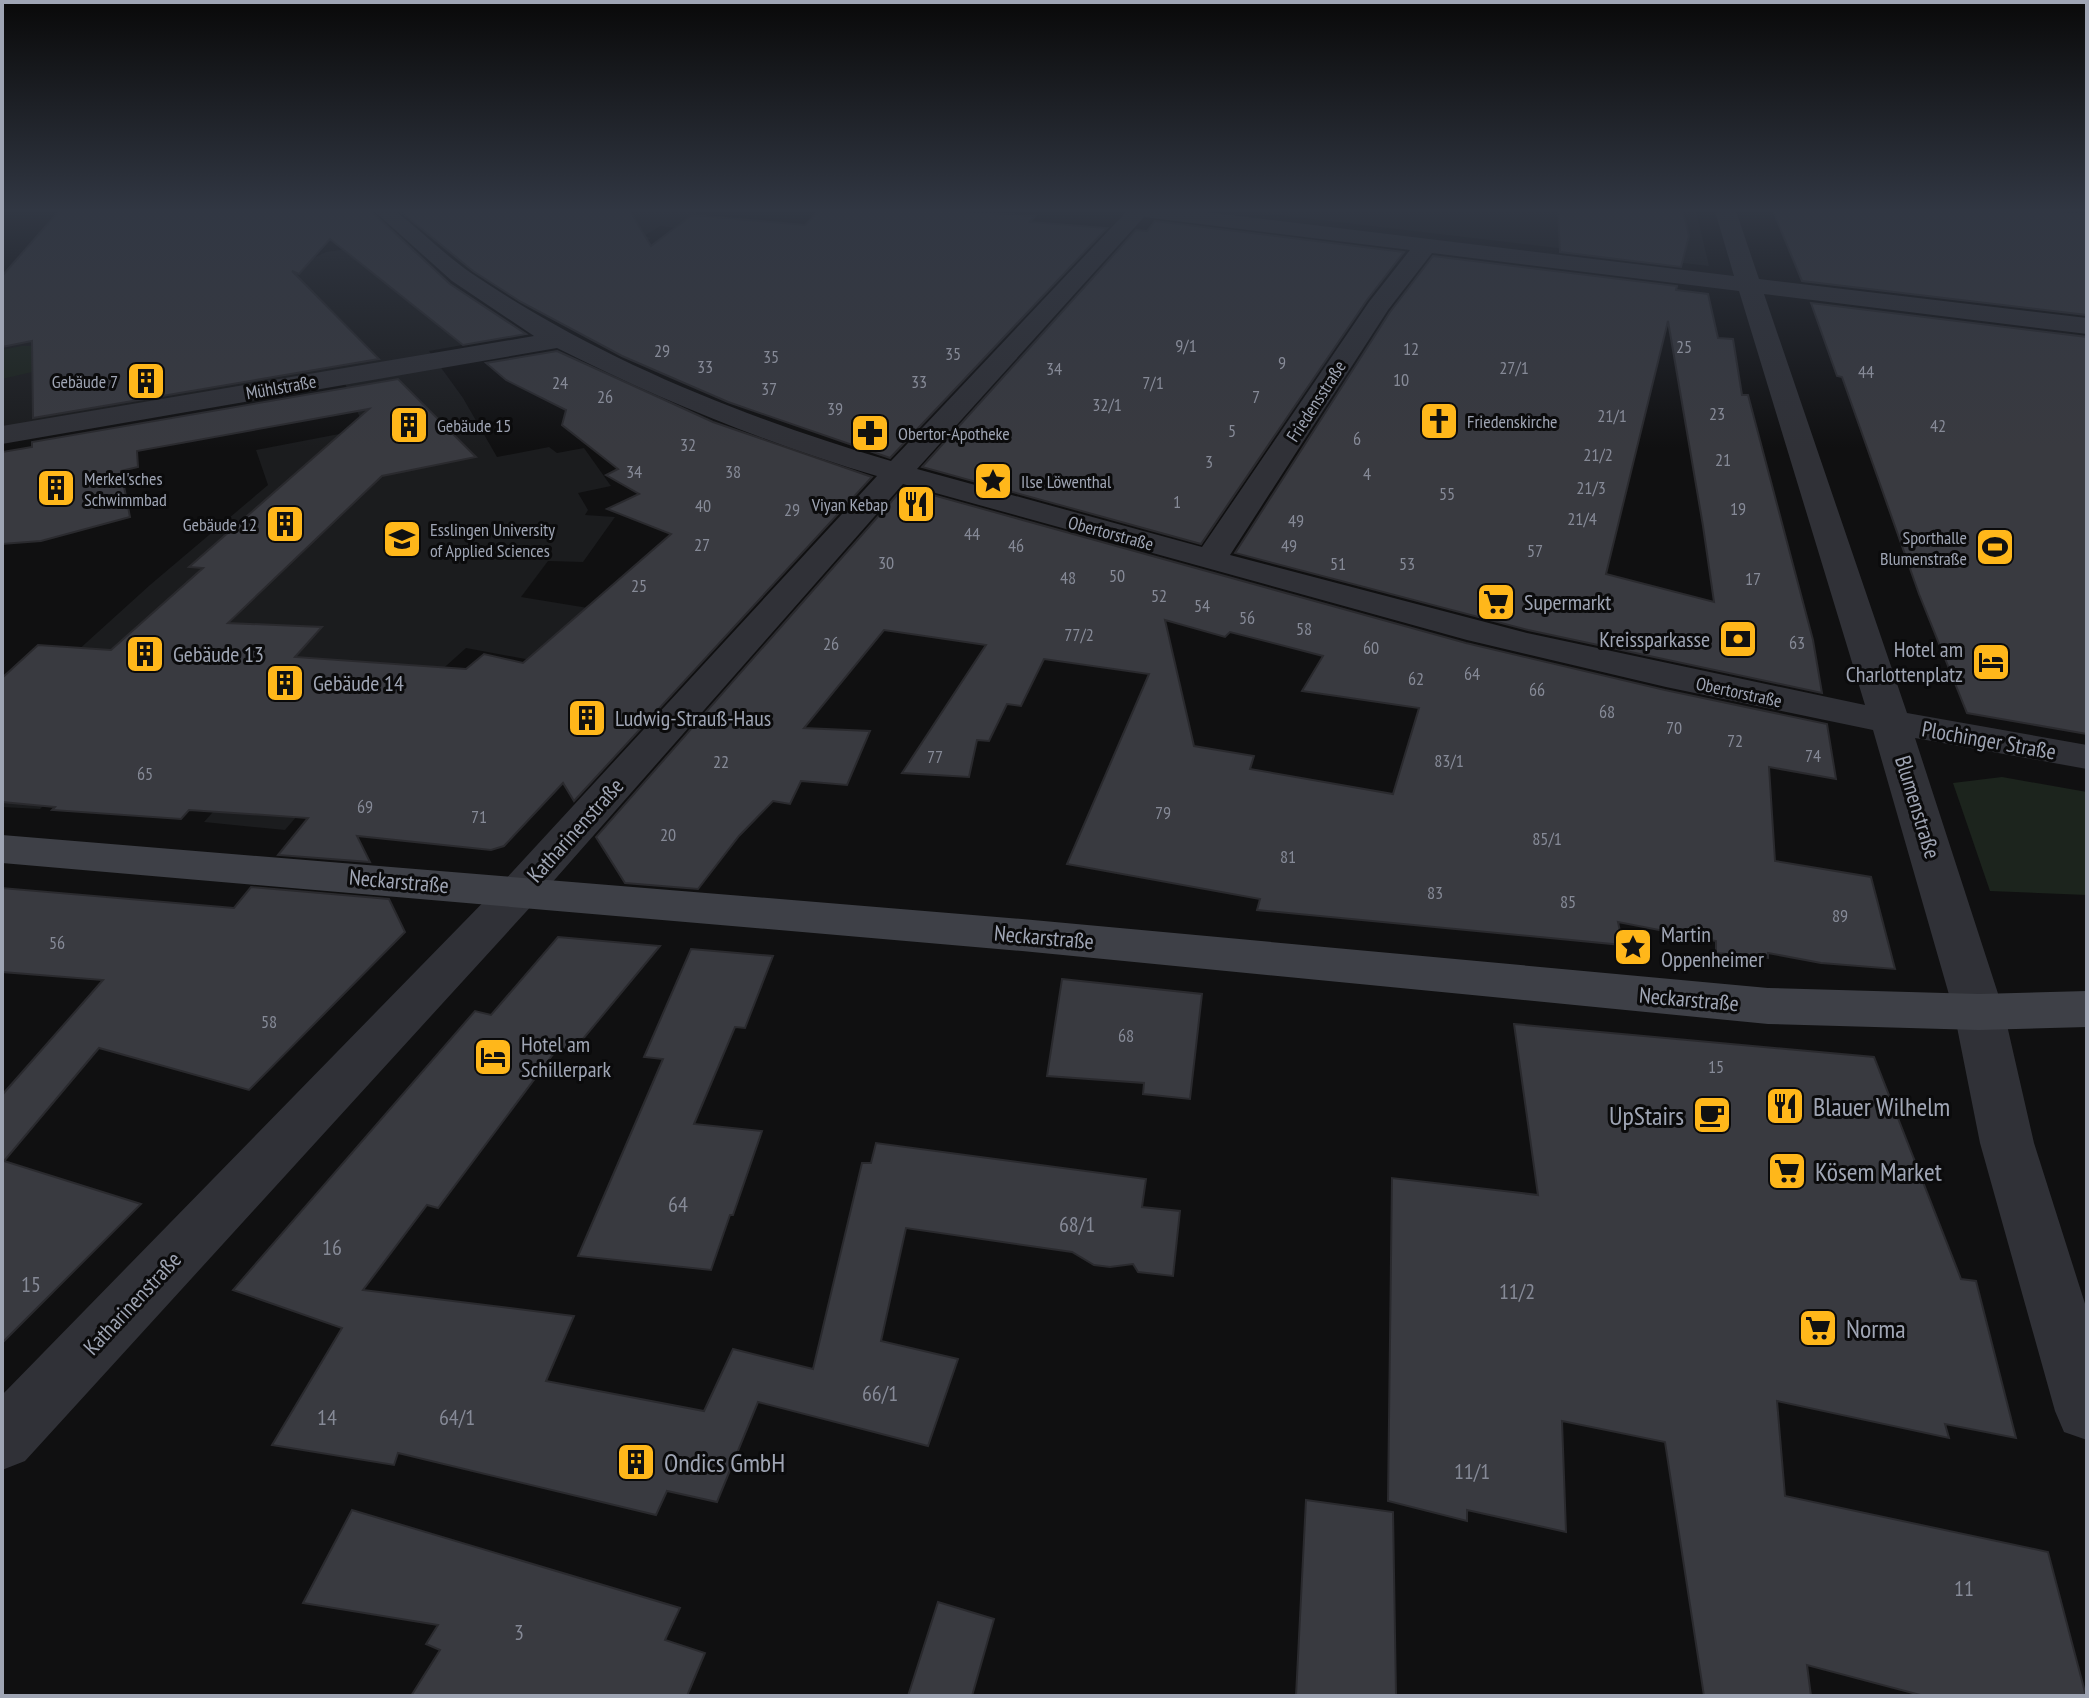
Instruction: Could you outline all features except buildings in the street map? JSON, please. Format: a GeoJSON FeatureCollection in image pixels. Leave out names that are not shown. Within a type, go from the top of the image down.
{"type":"FeatureCollection","features":[{"type":"Feature","properties":{"kind":"street","name":"Obertorstraße"},"geometry":{"type":"LineString","coordinates":[[484,290],[561,339],[644,380],[763,428],[897,472],[1528,645],[1892,722]]}},
{"type":"Feature","properties":{"kind":"street","name":"Katharinenstraße"},"geometry":{"type":"LineString","coordinates":[[2,1440],[519,892],[1065,290]]}},
{"type":"Feature","properties":{"kind":"street","name":"Friedensstraße"},"geometry":{"type":"LineString","coordinates":[[1210,560],[1391,290]]}},
{"type":"Feature","properties":{"kind":"street","name":"Blumenstraße"},"geometry":{"type":"LineString","coordinates":[[1751,290],[1806,469],[1892,722],[1979,1012],[2007,1143],[2087,1411]]}},
{"type":"Feature","properties":{"kind":"street"},"geometry":{"type":"LineString","coordinates":[[1792,290],[2087,326]]}},
{"type":"Feature","properties":{"kind":"street","name":"Mühlstraße"},"geometry":{"type":"LineString","coordinates":[[2,435],[561,339]]}},
{"type":"Feature","properties":{"kind":"street","name":"Plochinger Straße"},"geometry":{"type":"LineString","coordinates":[[1892,722],[2087,757]]}},
{"type":"Feature","properties":{"kind":"street","name":"Neckarstraße"},"geometry":{"type":"LineString","coordinates":[[2,849],[1022,935],[1768,1006],[1979,1012],[2087,1009]]}},
{"type":"Feature","properties":{"kind":"shaded area","name":"Esslingen University of Applied Sciences"},"geometry":{"type":"Polygon","coordinates":[[[2,290],[457,290],[518,335],[429,351],[463,398],[497,457],[549,447],[557,453],[584,448],[611,486],[578,493],[588,510],[585,515],[615,517],[583,562],[548,561],[521,597],[588,608],[659,684],[466,648],[358,745],[285,830],[204,822],[236,786],[124,727],[40,809],[2,807],[2,719],[150,585],[268,485],[256,450],[365,429],[339,370],[2,427],[2,290]]]}},
{"type":"Feature","properties":{"kind":"shaded area"},"geometry":{"type":"Polygon","coordinates":[[[41,346],[58,366],[2,379],[2,350],[41,346]]]}},
{"type":"Feature","properties":{"kind":"shaded area"},"geometry":{"type":"Polygon","coordinates":[[[2002,777],[2087,792],[2087,895],[1990,891],[1953,783],[2002,777]]]}},
{"type":"Feature","properties":{"kind":"place","name":"Gebäude 7"},"geometry":{"type":"Point","coordinates":[146,381]}},
{"type":"Feature","properties":{"kind":"place","name":"Friedenskirche"},"geometry":{"type":"Point","coordinates":[1439,421]}},
{"type":"Feature","properties":{"kind":"place","name":"Gebäude 15"},"geometry":{"type":"Point","coordinates":[409,425]}},
{"type":"Feature","properties":{"kind":"place","name":"Obertor-Apotheke"},"geometry":{"type":"Point","coordinates":[870,433]}},
{"type":"Feature","properties":{"kind":"place","name":"Ilse Löwenthal"},"geometry":{"type":"Point","coordinates":[993,481]}},
{"type":"Feature","properties":{"kind":"place","name":"Merkel'sches Schwimmbad"},"geometry":{"type":"Point","coordinates":[56,488]}},
{"type":"Feature","properties":{"kind":"place","name":"Viyan Kebap"},"geometry":{"type":"Point","coordinates":[916,504]}},
{"type":"Feature","properties":{"kind":"place","name":"Gebäude 12"},"geometry":{"type":"Point","coordinates":[285,524]}},
{"type":"Feature","properties":{"kind":"place","name":"Esslingen University of Applied Sciences"},"geometry":{"type":"Point","coordinates":[402,539]}},
{"type":"Feature","properties":{"kind":"place","name":"Sporthalle Blumenstraße"},"geometry":{"type":"Point","coordinates":[1995,547]}},
{"type":"Feature","properties":{"kind":"place","name":"Supermarkt"},"geometry":{"type":"Point","coordinates":[1496,602]}},
{"type":"Feature","properties":{"kind":"place","name":"Kreissparkasse"},"geometry":{"type":"Point","coordinates":[1738,639]}},
{"type":"Feature","properties":{"kind":"place","name":"Gebäude 13"},"geometry":{"type":"Point","coordinates":[145,654]}},
{"type":"Feature","properties":{"kind":"place","name":"Hotel am Charlottenplatz"},"geometry":{"type":"Point","coordinates":[1991,662]}},
{"type":"Feature","properties":{"kind":"place","name":"Gebäude 14"},"geometry":{"type":"Point","coordinates":[285,683]}},
{"type":"Feature","properties":{"kind":"place","name":"Ludwig-Strauß-Haus"},"geometry":{"type":"Point","coordinates":[587,718]}},
{"type":"Feature","properties":{"kind":"place","name":"Martin Oppenheimer"},"geometry":{"type":"Point","coordinates":[1633,947]}},
{"type":"Feature","properties":{"kind":"place","name":"Hotel am Schillerpark"},"geometry":{"type":"Point","coordinates":[493,1057]}},
{"type":"Feature","properties":{"kind":"place","name":"Blauer Wilhelm"},"geometry":{"type":"Point","coordinates":[1785,1106]}},
{"type":"Feature","properties":{"kind":"place","name":"UpStairs"},"geometry":{"type":"Point","coordinates":[1712,1115]}},
{"type":"Feature","properties":{"kind":"place","name":"Kösem Market"},"geometry":{"type":"Point","coordinates":[1787,1171]}},
{"type":"Feature","properties":{"kind":"place","name":"Norma"},"geometry":{"type":"Point","coordinates":[1818,1328]}},
{"type":"Feature","properties":{"kind":"place","name":"Ondics GmbH"},"geometry":{"type":"Point","coordinates":[636,1462]}}]}
